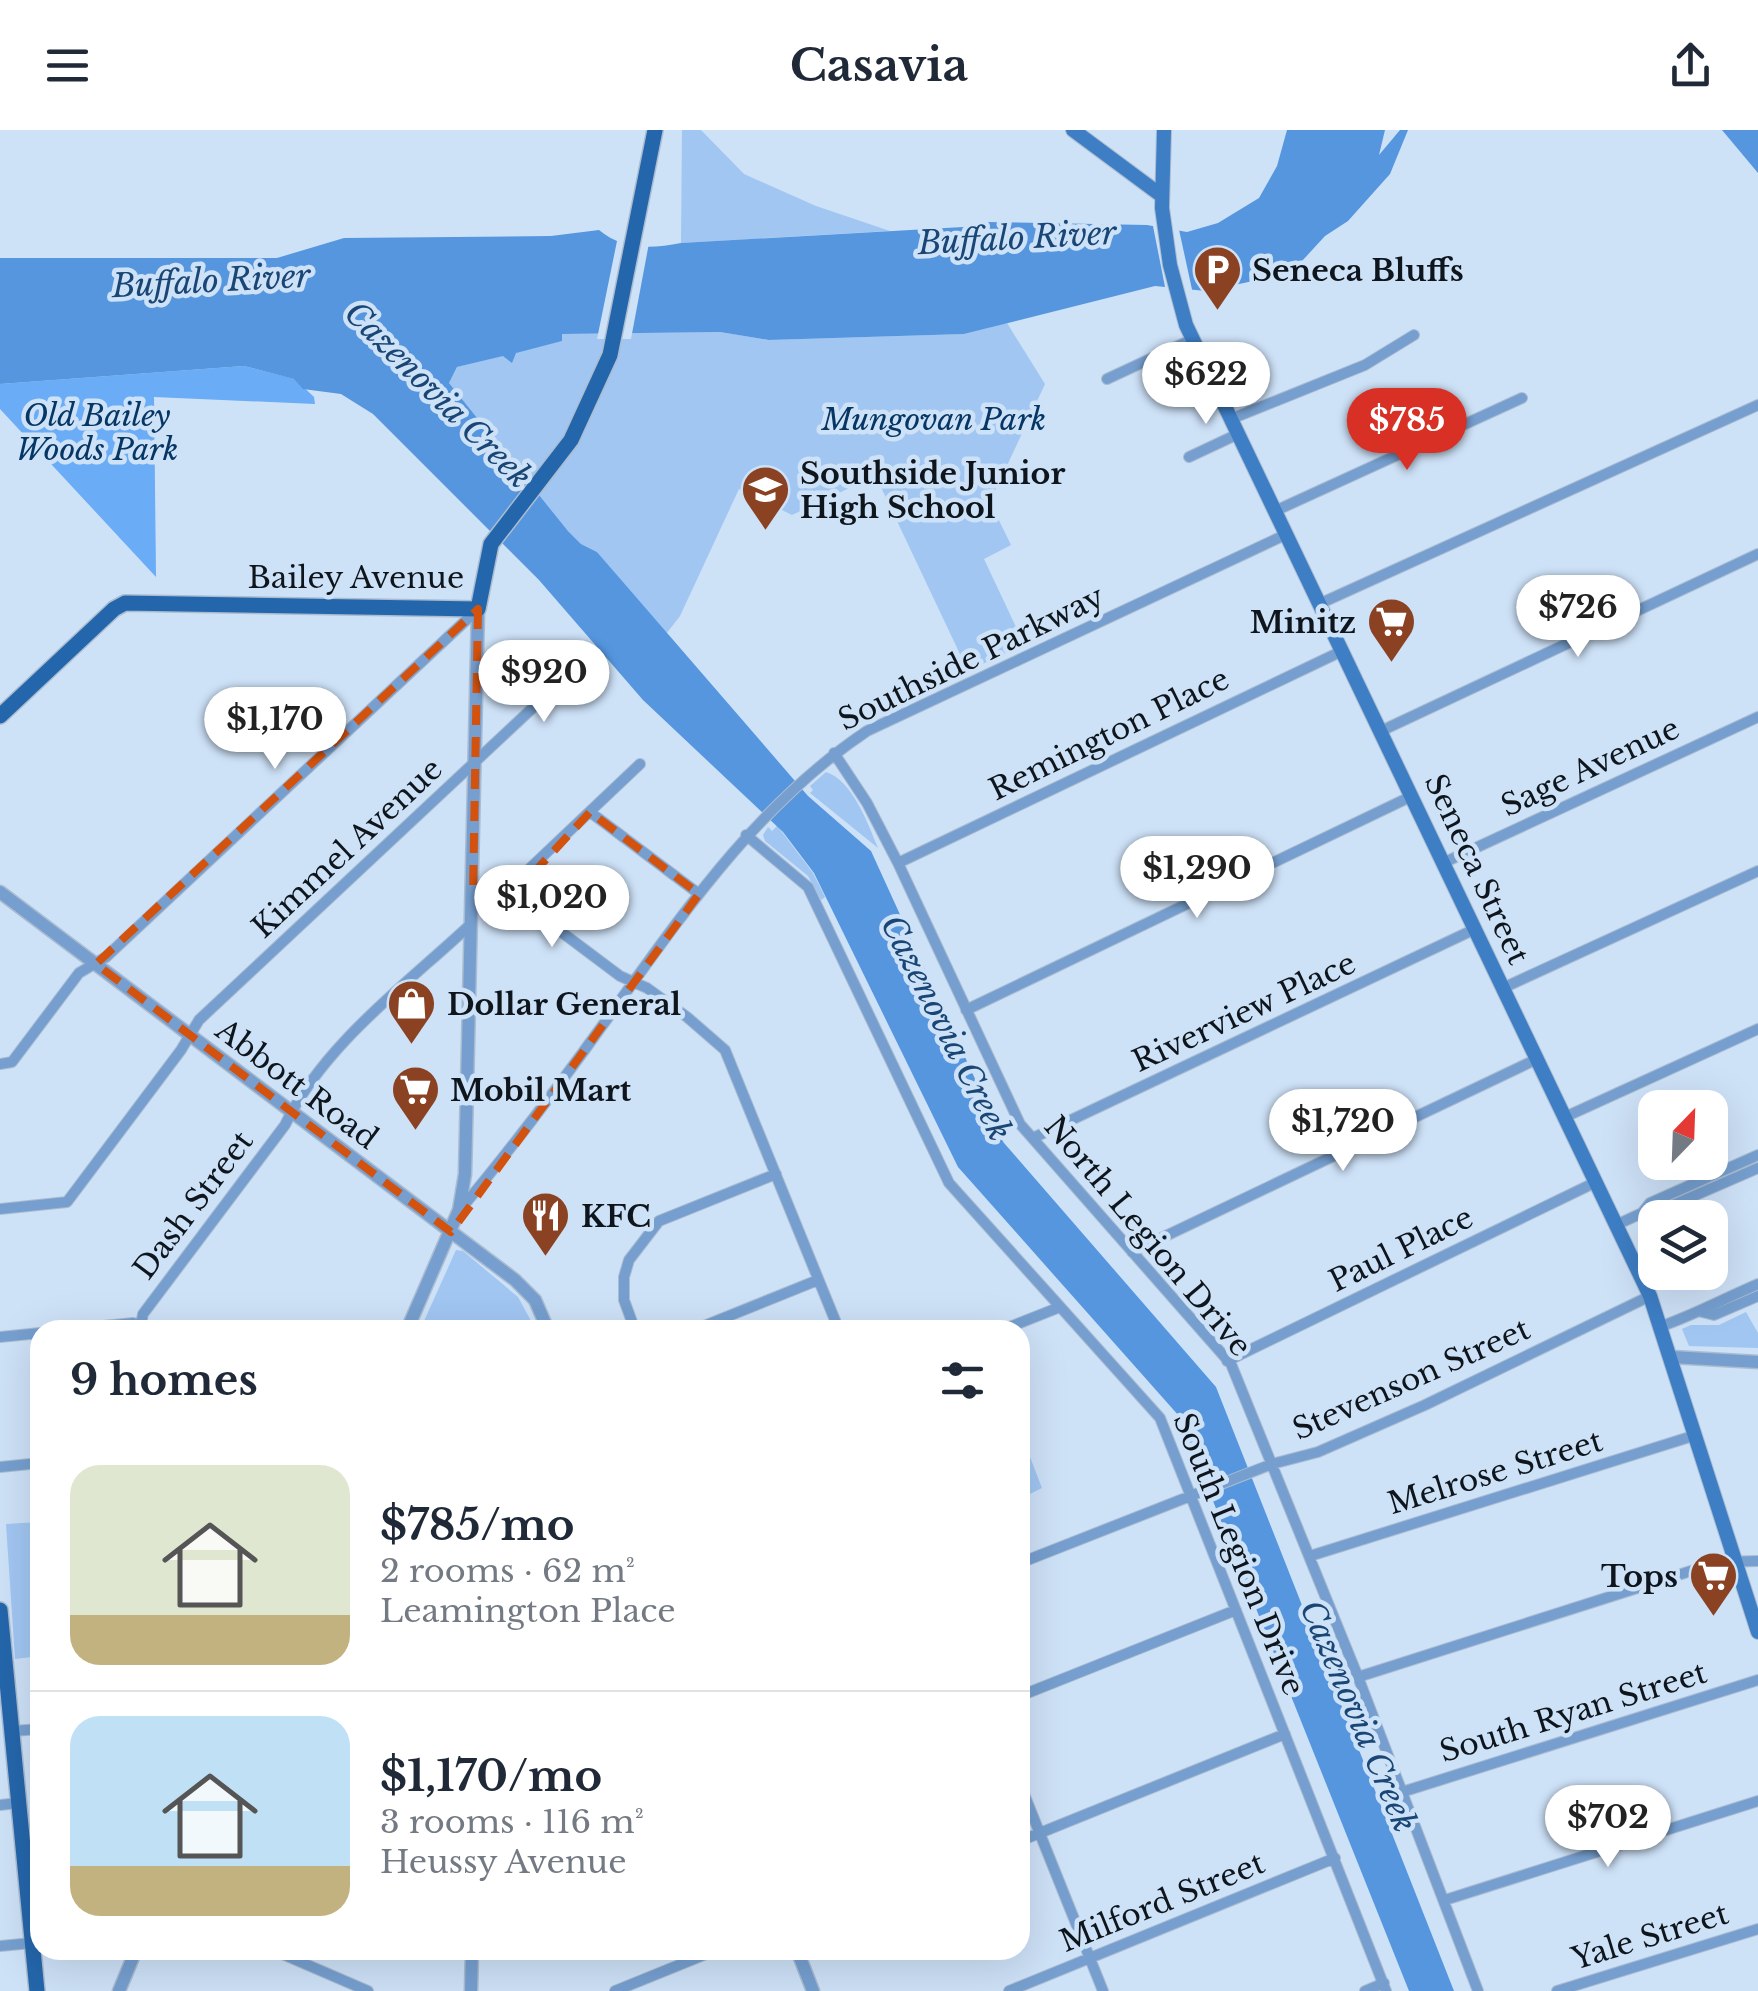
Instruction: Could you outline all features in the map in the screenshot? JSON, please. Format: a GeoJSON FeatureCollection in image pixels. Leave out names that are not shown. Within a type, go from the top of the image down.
{"type":"FeatureCollection","features":[{"type":"Feature","properties":{"kind":"main road","name":"Bailey Avenue"},"geometry":{"type":"LineString","coordinates":[[0,716],[125,603],[478,609],[491,544],[571,440],[592,402],[610,356],[655,130]]}},
{"type":"Feature","properties":{"kind":"main road"},"geometry":{"type":"LineString","coordinates":[[1073,130],[1162,202]]}},
{"type":"Feature","properties":{"kind":"main road","name":"Seneca Street"},"geometry":{"type":"LineString","coordinates":[[1164,130],[1162,202],[1168,253],[1192,339],[1650,1296],[1758,1632]]}},
{"type":"Feature","properties":{"kind":"main road"},"geometry":{"type":"LineString","coordinates":[[0,1610],[4,1691],[12,1731],[30,1923]]}},
{"type":"Feature","properties":{"kind":"main road"},"geometry":{"type":"LineString","coordinates":[[34,1960],[37,1991]]}},
{"type":"Feature","properties":{"kind":"street"},"geometry":{"type":"LineString","coordinates":[[1231,419],[1364,365],[1414,335]]}},
{"type":"Feature","properties":{"kind":"street"},"geometry":{"type":"LineString","coordinates":[[1107,379],[1192,339]]}},
{"type":"Feature","properties":{"kind":"street"},"geometry":{"type":"LineString","coordinates":[[1275,511],[1522,398]]}},
{"type":"Feature","properties":{"kind":"street"},"geometry":{"type":"LineString","coordinates":[[1319,604],[1758,405]]}},
{"type":"Feature","properties":{"kind":"street"},"geometry":{"type":"LineString","coordinates":[[1189,457],[1238,434]]}},
{"type":"Feature","properties":{"kind":"street","name":"Southside Parkway"},"geometry":{"type":"LineString","coordinates":[[460,1210],[746,835],[834,753],[867,731],[1287,534]]}},
{"type":"Feature","properties":{"kind":"street"},"geometry":{"type":"LineString","coordinates":[[1381,730],[1758,554]]}},
{"type":"Feature","properties":{"kind":"street"},"geometry":{"type":"LineString","coordinates":[[411,1320],[460,1210],[466,1152],[478,609]]}},
{"type":"Feature","properties":{"kind":"street"},"geometry":{"type":"LineString","coordinates":[[0,1064],[12,1062],[79,974],[96,964],[478,609]]}},
{"type":"Feature","properties":{"kind":"street","name":"Remington Place"},"geometry":{"type":"LineString","coordinates":[[898,863],[1342,651]]}},
{"type":"Feature","properties":{"kind":"street","name":"Kimmel Avenue"},"geometry":{"type":"LineString","coordinates":[[0,1209],[67,1202],[200,1020],[585,659]]}},
{"type":"Feature","properties":{"kind":"street","name":"Sage Avenue"},"geometry":{"type":"LineString","coordinates":[[1444,863],[1758,717]]}},
{"type":"Feature","properties":{"kind":"street","name":"North Legion Drive"},"geometry":{"type":"LineString","coordinates":[[834,753],[867,803],[898,863],[1020,1124],[1227,1361],[1267,1465],[1310,1556],[1478,1991]]}},
{"type":"Feature","properties":{"kind":"street"},"geometry":{"type":"LineString","coordinates":[[513,898],[526,872],[640,764]]}},
{"type":"Feature","properties":{"kind":"street"},"geometry":{"type":"LineString","coordinates":[[966,1010],[1412,796]]}},
{"type":"Feature","properties":{"kind":"street"},"geometry":{"type":"LineString","coordinates":[[590,812],[699,894]]}},
{"type":"Feature","properties":{"kind":"street","name":"South Legion Drive"},"geometry":{"type":"LineString","coordinates":[[746,835],[808,887],[949,1183],[1160,1418],[1194,1494],[1385,1987]]}},
{"type":"Feature","properties":{"kind":"street"},"geometry":{"type":"LineString","coordinates":[[1503,988],[1758,871]]}},
{"type":"Feature","properties":{"kind":"street","name":"Abbott Road"},"geometry":{"type":"LineString","coordinates":[[0,892],[528,1292],[544,1320]]}},
{"type":"Feature","properties":{"kind":"street"},"geometry":{"type":"LineString","coordinates":[[472,894],[513,898],[620,976],[687,1017],[725,1050],[834,1320]]}},
{"type":"Feature","properties":{"kind":"street","name":"Dash Street"},"geometry":{"type":"LineString","coordinates":[[143,1320],[150,1304],[285,1125],[325,1060],[472,923]]}},
{"type":"Feature","properties":{"kind":"street","name":"Riverview Place"},"geometry":{"type":"LineString","coordinates":[[1033,1138],[1475,929]]}},
{"type":"Feature","properties":{"kind":"street"},"geometry":{"type":"LineString","coordinates":[[1565,1117],[1758,1029]]}},
{"type":"Feature","properties":{"kind":"street"},"geometry":{"type":"LineString","coordinates":[[1132,1252],[1537,1059]]}},
{"type":"Feature","properties":{"kind":"street"},"geometry":{"type":"LineString","coordinates":[[1657,1200],[1758,1155]]}},
{"type":"Feature","properties":{"kind":"street"},"geometry":{"type":"LineString","coordinates":[[1685,1200],[1758,1168]]}},
{"type":"Feature","properties":{"kind":"street"},"geometry":{"type":"LineString","coordinates":[[631,1320],[624,1300],[624,1277],[629,1260],[659,1221],[776,1174]]}},
{"type":"Feature","properties":{"kind":"street","name":"Paul Place"},"geometry":{"type":"LineString","coordinates":[[1227,1361],[1596,1182]]}},
{"type":"Feature","properties":{"kind":"street"},"geometry":{"type":"LineString","coordinates":[[1616,1224],[1638,1214]]}},
{"type":"Feature","properties":{"kind":"street"},"geometry":{"type":"LineString","coordinates":[[719,1320],[818,1280]]}},
{"type":"Feature","properties":{"kind":"street"},"geometry":{"type":"LineString","coordinates":[[1662,1326],[1702,1312],[1711,1304],[1758,1284]]}},
{"type":"Feature","properties":{"kind":"street","name":"Stevenson Street"},"geometry":{"type":"LineString","coordinates":[[1030,1559],[1267,1465],[1318,1452],[1426,1405],[1650,1296]]}},
{"type":"Feature","properties":{"kind":"street"},"geometry":{"type":"LineString","coordinates":[[1702,1312],[1714,1314],[1758,1296]]}},
{"type":"Feature","properties":{"kind":"street"},"geometry":{"type":"LineString","coordinates":[[1027,1320],[1060,1307]]}},
{"type":"Feature","properties":{"kind":"street"},"geometry":{"type":"LineString","coordinates":[[0,1336],[30,1333]]}},
{"type":"Feature","properties":{"kind":"street"},"geometry":{"type":"LineString","coordinates":[[1672,1357],[1758,1362]]}},
{"type":"Feature","properties":{"kind":"street","name":"Melrose Street"},"geometry":{"type":"LineString","coordinates":[[1310,1556],[1696,1435]]}},
{"type":"Feature","properties":{"kind":"street"},"geometry":{"type":"LineString","coordinates":[[0,1467],[30,1463]]}},
{"type":"Feature","properties":{"kind":"street"},"geometry":{"type":"LineString","coordinates":[[1358,1677],[1718,1562],[1758,1560]]}},
{"type":"Feature","properties":{"kind":"street"},"geometry":{"type":"LineString","coordinates":[[1030,1692],[1236,1610]]}},
{"type":"Feature","properties":{"kind":"street","name":"South Ryan Street"},"geometry":{"type":"LineString","coordinates":[[1402,1792],[1758,1680]]}},
{"type":"Feature","properties":{"kind":"street"},"geometry":{"type":"LineString","coordinates":[[12,1731],[30,1730]]}},
{"type":"Feature","properties":{"kind":"street"},"geometry":{"type":"LineString","coordinates":[[1030,1837],[1285,1734]]}},
{"type":"Feature","properties":{"kind":"street"},"geometry":{"type":"LineString","coordinates":[[1445,1900],[1758,1801]]}},
{"type":"Feature","properties":{"kind":"street"},"geometry":{"type":"LineString","coordinates":[[0,1804],[18,1802]]}},
{"type":"Feature","properties":{"kind":"street"},"geometry":{"type":"LineString","coordinates":[[1030,1808],[1103,1991]]}},
{"type":"Feature","properties":{"kind":"street","name":"Milford Street"},"geometry":{"type":"LineString","coordinates":[[1008,1991],[1335,1858]]}},
{"type":"Feature","properties":{"kind":"street","name":"Yale Street"},"geometry":{"type":"LineString","coordinates":[[1557,1991],[1758,1929]]}},
{"type":"Feature","properties":{"kind":"street"},"geometry":{"type":"LineString","coordinates":[[0,1946],[30,1943]]}},
{"type":"Feature","properties":{"kind":"street"},"geometry":{"type":"LineString","coordinates":[[119,1991],[132,1960]]}},
{"type":"Feature","properties":{"kind":"street"},"geometry":{"type":"LineString","coordinates":[[296,1960],[368,1991]]}},
{"type":"Feature","properties":{"kind":"street"},"geometry":{"type":"LineString","coordinates":[[471,1991],[472,1960]]}},
{"type":"Feature","properties":{"kind":"street"},"geometry":{"type":"LineString","coordinates":[[614,1991],[691,1960]]}},
{"type":"Feature","properties":{"kind":"street"},"geometry":{"type":"LineString","coordinates":[[801,1960],[813,1991]]}},
{"type":"Feature","properties":{"kind":"street"},"geometry":{"type":"LineString","coordinates":[[1365,1991],[1385,1987]]}},
{"type":"Feature","properties":{"kind":"highlighted area"},"geometry":{"type":"Polygon","coordinates":[[[478,609],[473,892],[512,896],[590,812],[699,894],[451,1232],[96,964],[478,609]]]}},
{"type":"Feature","properties":{"kind":"green space"},"geometry":{"type":"Polygon","coordinates":[[[682,130],[701,130],[744,174],[816,206],[890,231],[681,243],[682,130]]]}},
{"type":"Feature","properties":{"kind":"green space","name":"Mungovan Park"},"geometry":{"type":"Polygon","coordinates":[[[1007,323],[1045,384],[990,502],[1011,545],[984,559],[1024,644],[968,671],[879,483],[860,483],[792,515],[739,489],[680,616],[666,634],[597,552],[568,531],[449,383],[457,367],[561,341],[561,334],[720,332],[769,340],[964,334],[1007,323]]]}},
{"type":"Feature","properties":{"kind":"green space","name":"Old Bailey Woods Park"},"geometry":{"type":"Polygon","coordinates":[[[244,366],[295,379],[314,397],[315,404],[154,397],[156,577],[0,409],[0,384],[244,366]]]}},
{"type":"Feature","properties":{"kind":"green space"},"geometry":{"type":"Polygon","coordinates":[[[826,772],[852,794],[878,848],[810,793],[810,786],[826,772]]]}},
{"type":"Feature","properties":{"kind":"green space"},"geometry":{"type":"Polygon","coordinates":[[[777,826],[782,832],[813,873],[825,897],[821,900],[808,876],[765,841],[763,835],[768,827],[772,831],[777,826]]]}},
{"type":"Feature","properties":{"kind":"green space"},"geometry":{"type":"Polygon","coordinates":[[[456,1250],[463,1251],[518,1297],[531,1320],[424,1320],[456,1250]]]}},
{"type":"Feature","properties":{"kind":"green space"},"geometry":{"type":"Polygon","coordinates":[[[1746,1312],[1758,1333],[1758,1348],[1689,1346],[1682,1329],[1691,1325],[1719,1325],[1746,1312]]]}},
{"type":"Feature","properties":{"kind":"green space"},"geometry":{"type":"Polygon","coordinates":[[[1030,1457],[1042,1488],[1030,1494],[1030,1457]]]}},
{"type":"Feature","properties":{"kind":"green space"},"geometry":{"type":"Polygon","coordinates":[[[30,1523],[30,1657],[15,1659],[6,1524],[30,1523]]]}},
{"type":"Feature","properties":{"kind":"water"},"geometry":{"type":"Polygon","coordinates":[[[1287,130],[1385,130],[1379,155],[1400,130],[1408,130],[1390,174],[1348,221],[1325,236],[1291,273],[1206,291],[1155,286],[964,334],[769,340],[720,332],[562,334],[562,341],[516,353],[512,363],[503,356],[457,367],[449,383],[568,531],[597,552],[808,796],[871,851],[976,1081],[990,1121],[1004,1143],[1216,1387],[1454,1991],[1409,1991],[1179,1416],[958,1167],[814,873],[783,832],[643,700],[539,580],[373,414],[341,394],[303,389],[294,379],[244,366],[0,384],[0,258],[277,258],[344,238],[551,236],[599,230],[618,241],[648,247],[963,227],[985,222],[1147,225],[1187,232],[1218,223],[1259,198],[1277,166],[1287,130]]]}},
{"type":"Feature","properties":{"kind":"water"},"geometry":{"type":"Polygon","coordinates":[[[1722,130],[1758,130],[1758,173],[1722,130]]]}},
{"type":"Feature","properties":{"kind":"pier"},"geometry":{"type":"Polygon","coordinates":[[[1152,221],[1178,225],[1193,294],[1166,292],[1152,221]]]}},
{"type":"Feature","properties":{"kind":"pier"},"geometry":{"type":"Polygon","coordinates":[[[617,241],[649,243],[631,339],[597,339],[617,241]]]}},
{"type":"Feature","properties":{"kind":"place","name":"Seneca Bluffs"},"geometry":{"type":"Point","coordinates":[1217,312]}},
{"type":"Feature","properties":{"kind":"place","name":"Southside Junior High School"},"geometry":{"type":"Point","coordinates":[765,532]}},
{"type":"Feature","properties":{"kind":"place","name":"Minitz"},"geometry":{"type":"Point","coordinates":[1391,664]}},
{"type":"Feature","properties":{"kind":"place","name":"Dollar General"},"geometry":{"type":"Point","coordinates":[412,1046]}},
{"type":"Feature","properties":{"kind":"place","name":"Mobil Mart"},"geometry":{"type":"Point","coordinates":[415,1132]}},
{"type":"Feature","properties":{"kind":"place","name":"KFC"},"geometry":{"type":"Point","coordinates":[546,1258]}},
{"type":"Feature","properties":{"kind":"place","name":"Tops"},"geometry":{"type":"Point","coordinates":[1713,1618]}},
{"type":"Feature","properties":{"kind":"water label","name":"Buffalo River"},"geometry":{"type":"Point","coordinates":[1017,238]}},
{"type":"Feature","properties":{"kind":"water label","name":"Buffalo River"},"geometry":{"type":"Point","coordinates":[211,281]}},
{"type":"Feature","properties":{"kind":"water label","name":"Cazenovia Creek"},"geometry":{"type":"Point","coordinates":[438,395]}},
{"type":"Feature","properties":{"kind":"water label","name":"Cazenovia Creek"},"geometry":{"type":"Point","coordinates":[946,1028]}},
{"type":"Feature","properties":{"kind":"water label","name":"Cazenovia Creek"},"geometry":{"type":"Point","coordinates":[1358,1716]}}]}
